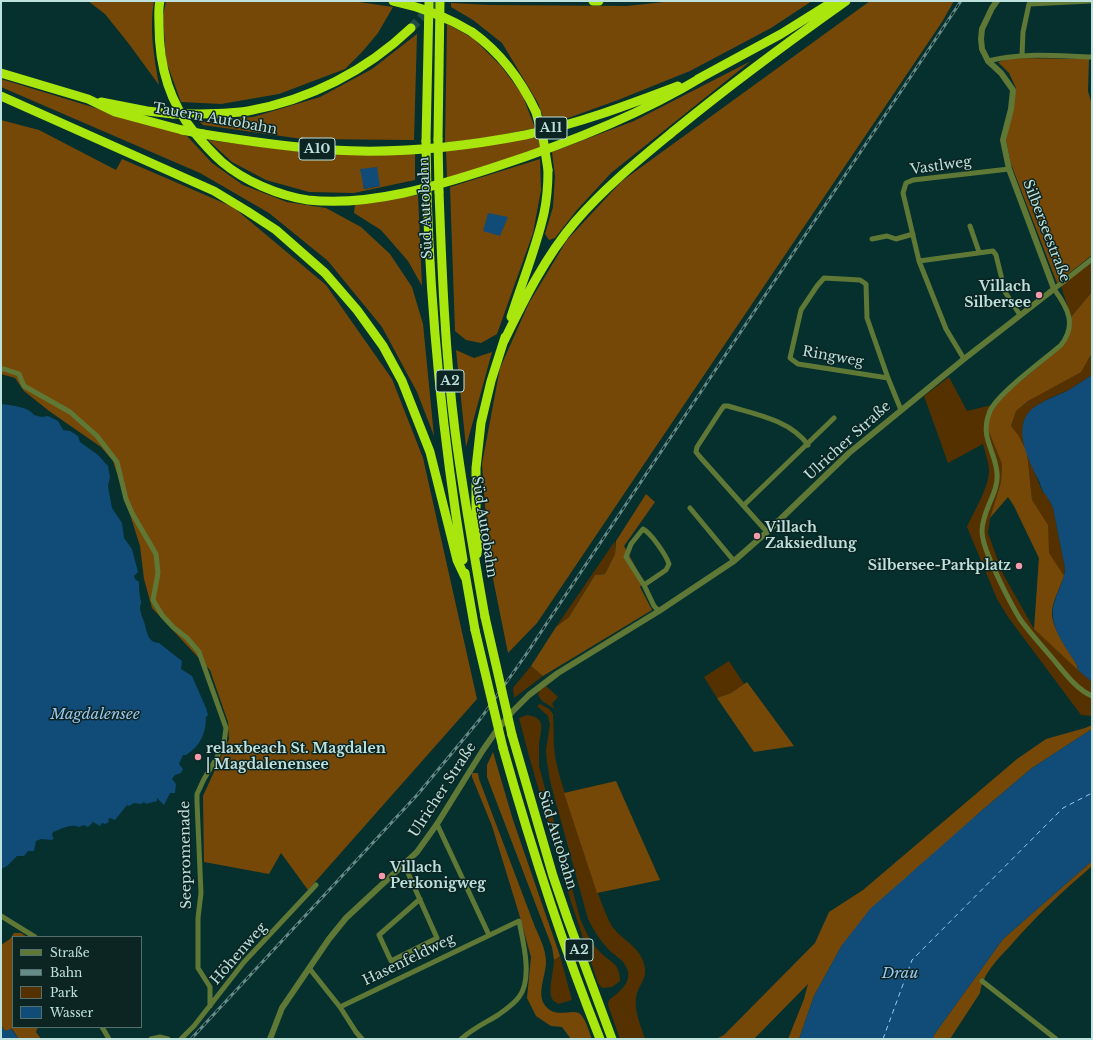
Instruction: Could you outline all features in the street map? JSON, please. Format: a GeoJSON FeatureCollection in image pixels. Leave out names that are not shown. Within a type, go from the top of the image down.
{"type":"FeatureCollection","features":[{"type":"Feature","properties":{"kind":"highway"},"geometry":{"type":"LineString","coordinates":[[160,1],[159,40],[161,60],[170,90],[176,104],[189,126],[209,150],[224,164],[242,176],[258,185],[283,194],[307,200],[352,201],[390,195],[462,178],[581,136],[669,97],[702,78]]}},
{"type":"Feature","properties":{"kind":"highway"},"geometry":{"type":"LineString","coordinates":[[393,1],[433,12],[452,20],[472,32],[490,46],[510,68],[527,94],[536,112],[544,138],[548,170],[544,212],[536,245],[518,295],[491,381],[481,423],[476,468],[476,517],[478,544],[476,567]]}},
{"type":"Feature","properties":{"kind":"highway","name":"Süd Autobahn"},"geometry":{"type":"LineString","coordinates":[[429,1],[429,144],[427,195],[434,338],[452,497],[475,630],[503,748],[554,916],[600,1039]]}},
{"type":"Feature","properties":{"kind":"highway","name":"Süd Autobahn"},"geometry":{"type":"LineString","coordinates":[[440,1],[438,139],[445,329],[455,430],[467,516],[485,617],[512,735],[553,876],[612,1039]]}},
{"type":"Feature","properties":{"kind":"highway"},"geometry":{"type":"LineString","coordinates":[[593,1],[599,1]]}},
{"type":"Feature","properties":{"kind":"highway","name":"A11"},"geometry":{"type":"LineString","coordinates":[[429,144],[473,143],[526,134],[577,122],[622,108],[702,78],[780,34],[834,1]]}},
{"type":"Feature","properties":{"kind":"highway"},"geometry":{"type":"LineString","coordinates":[[504,341],[525,298],[546,261],[574,223],[601,193],[711,100],[846,1]]}},
{"type":"Feature","properties":{"kind":"highway"},"geometry":{"type":"LineString","coordinates":[[88,99],[147,111],[173,114],[214,114],[247,111],[301,97],[324,87],[359,68],[384,52],[411,28]]}},
{"type":"Feature","properties":{"kind":"highway","name":"Tauern Autobahn"},"geometry":{"type":"LineString","coordinates":[[1,73],[88,99],[115,112],[182,130],[203,134],[241,140],[333,150],[384,150],[429,144]]}},
{"type":"Feature","properties":{"kind":"highway"},"geometry":{"type":"LineString","coordinates":[[1,96],[53,118],[224,197],[276,230],[325,273],[357,310],[383,346],[402,381],[430,452],[457,560],[466,578]]}},
{"type":"Feature","properties":{"kind":"highway"},"geometry":{"type":"LineString","coordinates":[[1,102],[44,118],[53,118]]}},
{"type":"Feature","properties":{"kind":"street","name":"Silberseestraße"},"geometry":{"type":"LineString","coordinates":[[997,1],[982,29],[982,48],[988,61],[1002,73],[1013,90],[1011,109],[1003,140],[1009,169],[1054,289],[1068,311],[1070,329],[1061,345],[1002,396],[991,409],[987,420],[987,438],[997,473],[996,487],[986,510],[982,530],[984,543],[998,577],[1009,600],[1021,619],[1070,679],[1092,696]]}},
{"type":"Feature","properties":{"kind":"street"},"geometry":{"type":"LineString","coordinates":[[1022,55],[1023,32],[1029,4],[1091,1]]}},
{"type":"Feature","properties":{"kind":"street"},"geometry":{"type":"LineString","coordinates":[[988,61],[1022,55],[1092,57]]}},
{"type":"Feature","properties":{"kind":"street","name":"Vastlweg"},"geometry":{"type":"LineString","coordinates":[[964,359],[946,329],[919,261],[903,193],[904,187],[909,181],[1009,169]]}},
{"type":"Feature","properties":{"kind":"street"},"geometry":{"type":"LineString","coordinates":[[970,226],[978,252]]}},
{"type":"Feature","properties":{"kind":"street"},"geometry":{"type":"LineString","coordinates":[[872,239],[887,236],[896,239],[913,234]]}},
{"type":"Feature","properties":{"kind":"street"},"geometry":{"type":"LineString","coordinates":[[919,261],[993,251],[996,255],[1005,292],[1020,315]]}},
{"type":"Feature","properties":{"kind":"street"},"geometry":{"type":"LineString","coordinates":[[1054,289],[1092,259]]}},
{"type":"Feature","properties":{"kind":"street","name":"Ringweg"},"geometry":{"type":"LineString","coordinates":[[888,378],[798,364],[790,358],[801,310],[824,278],[860,280],[866,284],[867,318],[901,410]]}},
{"type":"Feature","properties":{"kind":"street","name":"Ulricher Straße"},"geometry":{"type":"LineString","coordinates":[[270,1039],[282,1008],[346,918],[417,852],[437,824],[482,750],[512,712],[529,695],[582,657],[659,611],[734,561],[849,452],[964,359],[1054,289]]}},
{"type":"Feature","properties":{"kind":"street","name":"Seepromenade"},"geometry":{"type":"LineString","coordinates":[[1,369],[4,368],[19,374],[24,386],[70,412],[96,436],[117,462],[126,499],[132,513],[156,554],[158,573],[153,600],[162,615],[173,627],[187,638],[199,652],[226,728],[224,743],[204,779],[198,794],[197,802],[201,893],[198,918],[198,968],[210,987],[210,1006]]}},
{"type":"Feature","properties":{"kind":"street"},"geometry":{"type":"LineString","coordinates":[[766,532],[744,505],[696,452],[696,449],[724,406],[782,423],[796,432],[808,445]]}},
{"type":"Feature","properties":{"kind":"street"},"geometry":{"type":"LineString","coordinates":[[744,505],[808,445],[834,418]]}},
{"type":"Feature","properties":{"kind":"street"},"geometry":{"type":"LineString","coordinates":[[690,508],[734,561]]}},
{"type":"Feature","properties":{"kind":"street"},"geometry":{"type":"LineString","coordinates":[[644,585],[666,570],[669,564],[647,531],[643,529],[626,552],[626,556],[644,585],[654,606],[659,611]]}},
{"type":"Feature","properties":{"kind":"street"},"geometry":{"type":"LineString","coordinates":[[437,824],[489,935]]}},
{"type":"Feature","properties":{"kind":"street"},"geometry":{"type":"LineString","coordinates":[[404,864],[438,938],[391,961],[379,935],[420,899]]}},
{"type":"Feature","properties":{"kind":"street","name":"Höhenweg"},"geometry":{"type":"LineString","coordinates":[[181,1039],[194,1026],[244,962],[316,885]]}},
{"type":"Feature","properties":{"kind":"street"},"geometry":{"type":"LineString","coordinates":[[1,916],[33,936]]}},
{"type":"Feature","properties":{"kind":"street","name":"Hasenfeldweg"},"geometry":{"type":"LineString","coordinates":[[340,1007],[519,921],[525,947],[526,973],[524,989],[520,997],[461,1039]]}},
{"type":"Feature","properties":{"kind":"street"},"geometry":{"type":"LineString","coordinates":[[309,968],[340,1007],[362,1039]]}},
{"type":"Feature","properties":{"kind":"street"},"geometry":{"type":"LineString","coordinates":[[982,980],[1056,1039]]}},
{"type":"Feature","properties":{"kind":"street"},"geometry":{"type":"LineString","coordinates":[[103,1028],[109,1039]]}},
{"type":"Feature","properties":{"kind":"street"},"geometry":{"type":"LineString","coordinates":[[152,1039],[160,1037],[168,1039]]}},
{"type":"Feature","properties":{"kind":"green space"},"geometry":{"type":"Polygon","coordinates":[[[1092,262],[1092,292],[1071,317],[1061,286],[1092,262]]]}},
{"type":"Feature","properties":{"kind":"green space"},"geometry":{"type":"Polygon","coordinates":[[[1092,353],[1092,375],[1069,390],[1050,398],[1033,408],[1027,415],[1023,423],[1023,437],[1027,452],[1011,426],[1016,411],[1089,359],[1092,353]]]}},
{"type":"Feature","properties":{"kind":"green space"},"geometry":{"type":"Polygon","coordinates":[[[949,377],[967,411],[992,405],[986,425],[1002,464],[1001,482],[990,518],[988,533],[1002,572],[1034,629],[1092,682],[1092,716],[1081,715],[1008,617],[997,599],[967,527],[981,498],[989,476],[989,466],[983,444],[948,463],[924,396],[949,377]]]}},
{"type":"Feature","properties":{"kind":"green space"},"geometry":{"type":"Polygon","coordinates":[[[1027,452],[1042,491],[1048,497],[1053,508],[1065,568],[1064,576],[1057,594],[1036,608],[1039,558],[1017,512],[1032,500],[1027,452]]]}},
{"type":"Feature","properties":{"kind":"green space"},"geometry":{"type":"Polygon","coordinates":[[[615,541],[615,554],[605,574],[595,575],[569,617],[556,627],[615,541]]]}},
{"type":"Feature","properties":{"kind":"green space"},"geometry":{"type":"Polygon","coordinates":[[[729,661],[744,684],[731,693],[717,698],[704,677],[729,661]]]}},
{"type":"Feature","properties":{"kind":"green space"},"geometry":{"type":"Polygon","coordinates":[[[531,666],[543,676],[514,698],[513,688],[531,666]]]}},
{"type":"Feature","properties":{"kind":"green space"},"geometry":{"type":"Polygon","coordinates":[[[546,686],[558,697],[552,704],[555,709],[542,701],[538,695],[540,690],[546,686]]]}},
{"type":"Feature","properties":{"kind":"green space"},"geometry":{"type":"Polygon","coordinates":[[[540,704],[549,709],[553,714],[554,751],[563,788],[604,909],[613,928],[632,945],[640,955],[645,967],[644,977],[637,993],[636,1008],[645,1039],[620,1039],[608,1005],[609,1000],[625,985],[628,970],[622,961],[603,943],[588,919],[550,781],[546,750],[550,725],[548,716],[537,706],[540,704]]]}},
{"type":"Feature","properties":{"kind":"green space"},"geometry":{"type":"Polygon","coordinates":[[[527,715],[538,719],[541,725],[539,766],[580,918],[593,944],[603,955],[614,963],[620,975],[620,981],[612,987],[602,988],[598,983],[571,902],[519,718],[527,715]]]}},
{"type":"Feature","properties":{"kind":"green space"},"geometry":{"type":"Polygon","coordinates":[[[560,956],[572,1000],[558,1004],[551,997],[551,987],[554,960],[560,956]]]}},
{"type":"Feature","properties":{"kind":"shaded area"},"geometry":{"type":"Polygon","coordinates":[[[88,1],[154,1],[152,32],[159,85],[105,14],[88,1]]]}},
{"type":"Feature","properties":{"kind":"shaded area"},"geometry":{"type":"Polygon","coordinates":[[[166,1],[352,1],[393,7],[378,33],[345,69],[279,94],[221,104],[181,102],[166,61],[163,16],[166,1]]]}},
{"type":"Feature","properties":{"kind":"shaded area"},"geometry":{"type":"Polygon","coordinates":[[[673,1],[812,1],[771,28],[690,71],[618,100],[546,126],[538,103],[502,43],[473,20],[451,7],[451,3],[489,5],[627,6],[673,1]]]}},
{"type":"Feature","properties":{"kind":"shaded area"},"geometry":{"type":"Polygon","coordinates":[[[870,1],[954,1],[942,22],[537,623],[508,653],[489,559],[482,464],[500,368],[529,303],[567,240],[622,181],[870,1]]]}},
{"type":"Feature","properties":{"kind":"shaded area"},"geometry":{"type":"Polygon","coordinates":[[[447,24],[473,38],[501,66],[522,94],[535,128],[492,137],[445,143],[447,24]]]}},
{"type":"Feature","properties":{"kind":"shaded area"},"geometry":{"type":"Polygon","coordinates":[[[417,34],[414,140],[302,139],[203,125],[200,122],[253,117],[320,97],[372,69],[417,34]]]}},
{"type":"Feature","properties":{"kind":"shaded area"},"geometry":{"type":"Polygon","coordinates":[[[1013,58],[1089,59],[1088,91],[1092,105],[1092,255],[1057,283],[1011,164],[1006,140],[1016,88],[1009,73],[998,62],[1013,58]]]}},
{"type":"Feature","properties":{"kind":"shaded area"},"geometry":{"type":"Polygon","coordinates":[[[751,61],[611,173],[576,211],[555,238],[549,240],[545,234],[553,207],[555,176],[552,152],[634,121],[751,61]]]}},
{"type":"Feature","properties":{"kind":"shaded area"},"geometry":{"type":"Polygon","coordinates":[[[1,79],[187,136],[212,163],[243,185],[287,202],[326,208],[361,227],[390,254],[412,287],[423,324],[434,436],[417,392],[382,327],[328,261],[269,213],[200,173],[1,87],[1,79]]]}},
{"type":"Feature","properties":{"kind":"shaded area"},"geometry":{"type":"Polygon","coordinates":[[[1,120],[39,130],[116,170],[122,159],[233,207],[326,285],[392,379],[423,458],[477,699],[308,890],[281,853],[269,874],[204,862],[203,796],[229,739],[228,722],[210,670],[152,608],[144,579],[140,546],[113,461],[101,447],[49,411],[24,391],[15,378],[1,374],[1,120]]]}},
{"type":"Feature","properties":{"kind":"shaded area"},"geometry":{"type":"Polygon","coordinates":[[[538,137],[540,147],[495,164],[447,178],[446,151],[538,137]]]}},
{"type":"Feature","properties":{"kind":"shaded area"},"geometry":{"type":"Polygon","coordinates":[[[208,140],[311,153],[415,152],[415,180],[354,193],[309,192],[266,180],[232,162],[208,140]],[[362,174],[364,189],[380,186],[362,174]]]}},
{"type":"Feature","properties":{"kind":"shaded area"},"geometry":{"type":"Polygon","coordinates":[[[540,159],[541,190],[533,233],[497,334],[481,343],[466,340],[455,331],[450,187],[540,159]]]}},
{"type":"Feature","properties":{"kind":"shaded area"},"geometry":{"type":"Polygon","coordinates":[[[418,195],[422,286],[408,261],[381,230],[354,213],[355,204],[418,195]]]}},
{"type":"Feature","properties":{"kind":"shaded area"},"geometry":{"type":"Polygon","coordinates":[[[1092,292],[1092,353],[1081,372],[1028,401],[1016,411],[1011,426],[1018,435],[1027,452],[1032,500],[1048,525],[1049,553],[1064,576],[1054,603],[1052,618],[1057,632],[1077,665],[1078,670],[1034,629],[1039,558],[1014,506],[1008,497],[990,518],[1001,482],[1002,464],[986,425],[992,405],[1063,346],[1070,332],[1071,317],[1092,292]]]}},
{"type":"Feature","properties":{"kind":"shaded area"},"geometry":{"type":"Polygon","coordinates":[[[456,350],[474,358],[492,352],[466,447],[456,350]]]}},
{"type":"Feature","properties":{"kind":"shaded area"},"geometry":{"type":"Polygon","coordinates":[[[646,494],[655,502],[624,546],[644,582],[640,587],[652,610],[543,676],[531,666],[556,627],[569,617],[595,575],[605,574],[615,554],[616,541],[646,494]]]}},
{"type":"Feature","properties":{"kind":"shaded area"},"geometry":{"type":"Polygon","coordinates":[[[747,682],[794,746],[754,752],[717,698],[731,693],[747,682]]]}},
{"type":"Feature","properties":{"kind":"shaded area"},"geometry":{"type":"Polygon","coordinates":[[[1092,725],[1092,729],[1032,768],[980,812],[842,945],[814,996],[799,1039],[788,1039],[804,999],[808,984],[754,1039],[716,1039],[724,1035],[815,943],[829,912],[863,890],[1017,759],[1046,739],[1092,725]]]}},
{"type":"Feature","properties":{"kind":"shaded area"},"geometry":{"type":"Polygon","coordinates":[[[493,752],[513,820],[560,956],[554,960],[552,947],[487,777],[487,765],[493,752]]]}},
{"type":"Feature","properties":{"kind":"shaded area"},"geometry":{"type":"Polygon","coordinates":[[[472,773],[478,773],[544,949],[546,967],[541,994],[544,1004],[554,1012],[579,1013],[585,1022],[592,1039],[571,1039],[562,1027],[551,1026],[536,1016],[527,998],[531,957],[492,826],[472,777],[472,773]]]}},
{"type":"Feature","properties":{"kind":"shaded area"},"geometry":{"type":"Polygon","coordinates":[[[616,781],[660,880],[597,893],[564,793],[616,781]]]}},
{"type":"Feature","properties":{"kind":"shaded area"},"geometry":{"type":"Polygon","coordinates":[[[1092,861],[1092,866],[1060,894],[1020,934],[996,961],[984,979],[980,993],[950,1039],[932,1039],[1003,939],[1092,861]]]}},
{"type":"Feature","properties":{"kind":"shaded area"},"geometry":{"type":"Polygon","coordinates":[[[14,933],[21,933],[26,936],[12,936],[14,933]]]}},
{"type":"Feature","properties":{"kind":"shaded area"},"geometry":{"type":"Polygon","coordinates":[[[12,936],[12,1028],[38,1028],[36,1032],[41,1039],[19,1039],[12,1029],[5,1031],[1,1025],[1,945],[12,936]]]}},
{"type":"Feature","properties":{"kind":"water"},"geometry":{"type":"Polygon","coordinates":[[[377,167],[380,186],[364,189],[360,169],[377,167]]]}},
{"type":"Feature","properties":{"kind":"water"},"geometry":{"type":"Polygon","coordinates":[[[488,213],[508,217],[500,236],[483,231],[488,213]]]}},
{"type":"Feature","properties":{"kind":"water"},"geometry":{"type":"Polygon","coordinates":[[[1092,375],[1092,682],[1078,670],[1077,665],[1062,642],[1055,626],[1053,609],[1064,576],[1065,568],[1053,508],[1043,492],[1030,462],[1022,433],[1026,415],[1033,408],[1046,400],[1069,390],[1092,375]]]}},
{"type":"Feature","properties":{"kind":"water","name":"Magdalensee"},"geometry":{"type":"Polygon","coordinates":[[[1,404],[19,407],[32,412],[34,415],[42,417],[48,416],[58,421],[63,430],[70,431],[78,436],[80,442],[98,455],[108,466],[110,477],[108,486],[112,508],[122,523],[124,538],[132,549],[138,572],[134,576],[139,582],[141,602],[140,610],[148,635],[151,640],[159,643],[182,661],[181,669],[192,676],[208,715],[206,717],[205,729],[198,744],[186,755],[183,755],[179,764],[183,769],[181,773],[175,775],[172,779],[176,784],[175,793],[170,793],[164,805],[157,798],[157,801],[146,804],[144,802],[141,804],[134,803],[129,806],[127,805],[115,820],[110,818],[108,820],[109,822],[105,824],[102,823],[100,826],[93,822],[88,827],[84,825],[79,827],[69,826],[63,828],[53,832],[52,836],[54,838],[52,840],[41,839],[36,841],[34,851],[28,851],[24,856],[17,856],[7,866],[1,869],[1,404]]]}},
{"type":"Feature","properties":{"kind":"water","name":"Drau"},"geometry":{"type":"Polygon","coordinates":[[[1092,729],[1092,861],[1003,939],[932,1039],[799,1039],[814,996],[842,945],[870,909],[1032,768],[1092,729]]]}},
{"type":"Feature","properties":{"kind":"water"},"geometry":{"type":"Polygon","coordinates":[[[1,1025],[5,1031],[11,1029],[19,1039],[1,1039],[1,1025]]]}},
{"type":"Feature","properties":{"kind":"ferry route"},"geometry":{"type":"LineString","coordinates":[[883,1039],[912,960],[1063,808],[1092,793]]}},
{"type":"Feature","properties":{"kind":"tunnel"},"geometry":{"type":"LineString","coordinates":[[411,28],[437,1]]}},
{"type":"Feature","properties":{"kind":"railway"},"geometry":{"type":"LineString","coordinates":[[191,1039],[418,794],[481,718],[525,656],[961,1]]}},
{"type":"Feature","properties":{"kind":"place","name":"Villach Silbersee"},"geometry":{"type":"Point","coordinates":[1039,295]}},
{"type":"Feature","properties":{"kind":"place","name":"Villach Zaksiedlung"},"geometry":{"type":"Point","coordinates":[757,536]}},
{"type":"Feature","properties":{"kind":"place","name":"Silbersee-Parkplatz"},"geometry":{"type":"Point","coordinates":[1019,566]}},
{"type":"Feature","properties":{"kind":"place","name":"relaxbeach St. Magdalen | Magdalenensee"},"geometry":{"type":"Point","coordinates":[198,757]}},
{"type":"Feature","properties":{"kind":"place","name":"Villach Perkonigweg"},"geometry":{"type":"Point","coordinates":[382,876]}}]}
